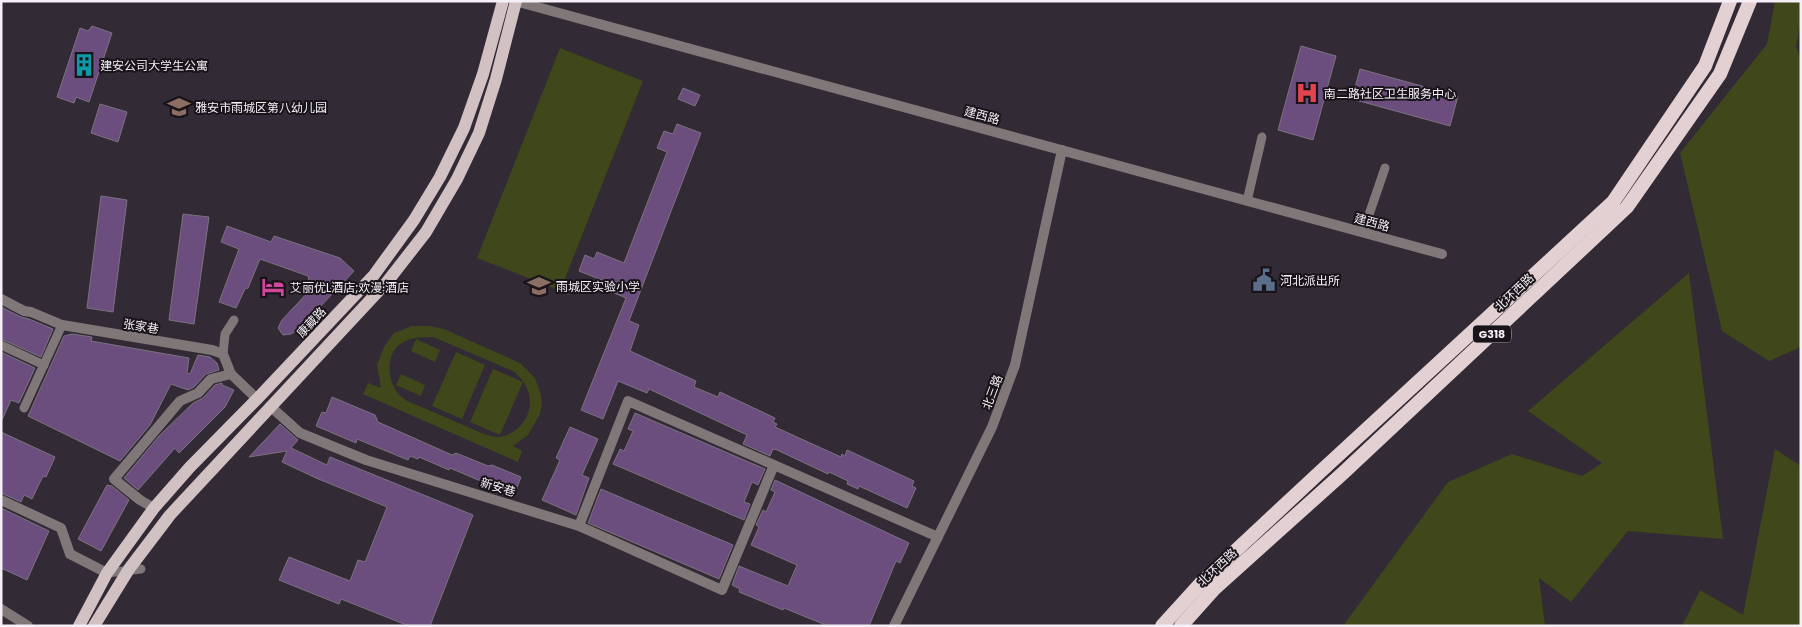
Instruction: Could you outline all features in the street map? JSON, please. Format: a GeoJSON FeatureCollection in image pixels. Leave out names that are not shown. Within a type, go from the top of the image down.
{"type":"FeatureCollection","features":[{"type":"Feature","properties":{"kind":"highway","name":"北环西路"},"geometry":{"type":"LineString","coordinates":[[1162,626],[1202,582],[1613,202],[1705,66],[1730,1]]}},
{"type":"Feature","properties":{"kind":"highway","name":"北环西路"},"geometry":{"type":"LineString","coordinates":[[1181,626],[1214,589],[1342,474],[1627,206],[1720,74],[1750,1]]}},
{"type":"Feature","properties":{"kind":"main road","name":"康藏路"},"geometry":{"type":"LineString","coordinates":[[79,626],[107,573],[154,508],[190,467],[257,400],[374,275],[414,220],[440,177],[464,128],[483,74],[503,1]]}},
{"type":"Feature","properties":{"kind":"main road"},"geometry":{"type":"LineString","coordinates":[[94,626],[135,569],[170,515],[386,282],[426,232],[457,179],[479,133],[496,79],[516,1]]}},
{"type":"Feature","properties":{"kind":"street","name":"建西路"},"geometry":{"type":"LineString","coordinates":[[516,1],[1442,254]]}},
{"type":"Feature","properties":{"kind":"street","name":"北三路"},"geometry":{"type":"LineString","coordinates":[[894,626],[992,427],[1015,365],[1062,150]]}},
{"type":"Feature","properties":{"kind":"street","name":"张家巷"},"geometry":{"type":"LineString","coordinates":[[1,300],[62,325],[212,350],[222,354]]}},
{"type":"Feature","properties":{"kind":"street"},"geometry":{"type":"LineString","coordinates":[[222,354],[231,374],[257,400]]}},
{"type":"Feature","properties":{"kind":"street"},"geometry":{"type":"LineString","coordinates":[[154,508],[140,500],[114,479],[180,401],[198,392],[211,379],[231,374]]}},
{"type":"Feature","properties":{"kind":"street"},"geometry":{"type":"LineString","coordinates":[[579,526],[628,401],[938,537]]}},
{"type":"Feature","properties":{"kind":"street","name":"新安巷"},"geometry":{"type":"LineString","coordinates":[[270,406],[300,433],[366,460],[579,526],[722,590],[774,465]]}},
{"type":"Feature","properties":{"kind":"street"},"geometry":{"type":"LineString","coordinates":[[1,500],[60,528],[70,554],[107,573]]}},
{"type":"Feature","properties":{"kind":"street"},"geometry":{"type":"LineString","coordinates":[[1,610],[28,626]]}},
{"type":"Feature","properties":{"kind":"lane"},"geometry":{"type":"LineString","coordinates":[[1247,201],[1262,137]]}},
{"type":"Feature","properties":{"kind":"lane"},"geometry":{"type":"LineString","coordinates":[[1364,232],[1385,168]]}},
{"type":"Feature","properties":{"kind":"lane"},"geometry":{"type":"LineString","coordinates":[[222,354],[223,331],[234,320]]}},
{"type":"Feature","properties":{"kind":"lane"},"geometry":{"type":"LineString","coordinates":[[24,408],[62,325]]}},
{"type":"Feature","properties":{"kind":"lane"},"geometry":{"type":"LineString","coordinates":[[1,345],[44,365]]}},
{"type":"Feature","properties":{"kind":"lane"},"geometry":{"type":"LineString","coordinates":[[107,573],[135,569]]}},
{"type":"Feature","properties":{"kind":"green space"},"geometry":{"type":"Polygon","coordinates":[[[1775,1],[1801,1],[1801,19],[1796,47],[1801,60],[1801,347],[1769,361],[1722,331],[1680,153],[1767,44],[1775,1]]]}},
{"type":"Feature","properties":{"kind":"green space"},"geometry":{"type":"Polygon","coordinates":[[[560,48],[643,81],[564,281],[554,288],[477,258],[560,48]]]}},
{"type":"Feature","properties":{"kind":"green space"},"geometry":{"type":"Polygon","coordinates":[[[1689,273],[1723,539],[1628,531],[1571,602],[1539,578],[1545,626],[1343,626],[1448,482],[1512,454],[1582,476],[1602,463],[1528,411],[1689,273]]]}},
{"type":"Feature","properties":{"kind":"green space"},"geometry":{"type":"Polygon","coordinates":[[[412,326],[430,326],[444,329],[520,363],[535,378],[542,403],[540,414],[528,435],[513,446],[522,451],[518,462],[363,394],[368,383],[381,388],[377,365],[384,347],[394,333],[412,326]],[[419,337],[405,341],[397,347],[391,357],[391,379],[396,390],[405,400],[484,434],[496,437],[512,433],[524,422],[530,407],[530,399],[526,386],[515,372],[433,337],[419,337]]]}},
{"type":"Feature","properties":{"kind":"green space"},"geometry":{"type":"Polygon","coordinates":[[[416,339],[440,350],[435,362],[411,351],[416,339]]]}},
{"type":"Feature","properties":{"kind":"green space"},"geometry":{"type":"Polygon","coordinates":[[[456,352],[485,365],[462,419],[432,406],[456,352]]]}},
{"type":"Feature","properties":{"kind":"green space"},"geometry":{"type":"Polygon","coordinates":[[[493,369],[523,382],[500,435],[470,422],[493,369]]]}},
{"type":"Feature","properties":{"kind":"green space"},"geometry":{"type":"Polygon","coordinates":[[[401,374],[425,385],[421,396],[396,385],[401,374]]]}},
{"type":"Feature","properties":{"kind":"green space"},"geometry":{"type":"Polygon","coordinates":[[[1775,449],[1801,466],[1801,626],[1682,626],[1700,590],[1743,615],[1775,449]]]}},
{"type":"Feature","properties":{"kind":"building","name":"建安公司大学生公寓"},"geometry":{"type":"Polygon","coordinates":[[[92,26],[112,33],[89,102],[76,97],[74,103],[57,97],[80,28],[88,31],[92,26]]]}},
{"type":"Feature","properties":{"kind":"building","name":"南二路社区卫生服务中心"},"geometry":{"type":"Polygon","coordinates":[[[1301,46],[1336,56],[1313,140],[1278,130],[1301,46]]]}},
{"type":"Feature","properties":{"kind":"building"},"geometry":{"type":"Polygon","coordinates":[[[1360,69],[1458,96],[1450,126],[1352,99],[1360,69]]]}},
{"type":"Feature","properties":{"kind":"building"},"geometry":{"type":"Polygon","coordinates":[[[683,88],[700,95],[695,106],[678,99],[683,88]]]}},
{"type":"Feature","properties":{"kind":"building"},"geometry":{"type":"Polygon","coordinates":[[[100,104],[127,112],[118,142],[91,133],[100,104]]]}},
{"type":"Feature","properties":{"kind":"building"},"geometry":{"type":"Polygon","coordinates":[[[677,124],[701,133],[629,321],[639,325],[630,351],[696,381],[694,387],[718,397],[720,392],[775,418],[773,422],[777,424],[775,427],[841,457],[842,454],[845,456],[847,450],[914,481],[912,486],[916,488],[907,508],[859,486],[858,489],[847,484],[848,481],[829,472],[828,474],[777,450],[773,449],[770,456],[743,444],[747,435],[649,389],[647,393],[618,381],[603,419],[581,410],[626,298],[612,292],[614,285],[579,271],[585,255],[594,259],[597,252],[624,263],[667,152],[657,148],[664,131],[673,134],[677,124]]]}},
{"type":"Feature","properties":{"kind":"building"},"geometry":{"type":"Polygon","coordinates":[[[101,196],[127,200],[113,312],[87,308],[101,196]]]}},
{"type":"Feature","properties":{"kind":"building"},"geometry":{"type":"Polygon","coordinates":[[[183,214],[209,217],[194,324],[169,320],[183,214]]]}},
{"type":"Feature","properties":{"kind":"building"},"geometry":{"type":"Polygon","coordinates":[[[227,226],[271,242],[274,236],[340,258],[354,271],[299,329],[291,334],[283,335],[278,328],[282,320],[311,289],[308,276],[260,259],[248,288],[245,289],[236,308],[219,302],[239,249],[221,242],[227,226]]]}},
{"type":"Feature","properties":{"kind":"building"},"geometry":{"type":"Polygon","coordinates":[[[1,307],[53,329],[41,357],[1,339],[1,307]]]}},
{"type":"Feature","properties":{"kind":"building"},"geometry":{"type":"Polygon","coordinates":[[[72,334],[92,337],[91,341],[189,358],[187,373],[190,374],[198,355],[210,357],[217,363],[219,370],[206,374],[194,387],[188,390],[171,384],[150,425],[120,461],[28,416],[64,336],[72,334]]]}},
{"type":"Feature","properties":{"kind":"building"},"geometry":{"type":"Polygon","coordinates":[[[1,352],[35,368],[19,403],[11,400],[1,422],[1,352]]]}},
{"type":"Feature","properties":{"kind":"building"},"geometry":{"type":"Polygon","coordinates":[[[222,383],[222,385],[234,390],[225,407],[179,453],[175,448],[138,490],[124,478],[159,436],[193,403],[203,398],[215,385],[222,383]]]}},
{"type":"Feature","properties":{"kind":"building"},"geometry":{"type":"Polygon","coordinates":[[[332,397],[375,415],[378,422],[452,455],[456,453],[521,477],[515,493],[450,468],[449,470],[419,457],[418,459],[410,456],[408,460],[357,439],[356,443],[316,426],[322,412],[326,413],[332,397]]]}},
{"type":"Feature","properties":{"kind":"building"},"geometry":{"type":"Polygon","coordinates":[[[635,413],[765,469],[758,485],[752,482],[744,502],[750,504],[744,520],[613,464],[620,449],[624,451],[633,431],[628,429],[635,413]]]}},
{"type":"Feature","properties":{"kind":"building"},"geometry":{"type":"Polygon","coordinates":[[[280,424],[298,440],[291,448],[327,465],[330,457],[473,515],[430,626],[409,626],[341,599],[339,604],[279,580],[289,557],[350,581],[358,560],[365,562],[387,507],[282,462],[287,451],[249,457],[280,424]]]}},
{"type":"Feature","properties":{"kind":"building"},"geometry":{"type":"Polygon","coordinates":[[[570,427],[598,439],[582,475],[589,478],[576,515],[542,500],[560,460],[556,458],[570,427]]]}},
{"type":"Feature","properties":{"kind":"building"},"geometry":{"type":"Polygon","coordinates":[[[1,432],[55,457],[46,477],[43,476],[32,499],[24,495],[21,502],[1,493],[1,432]]]}},
{"type":"Feature","properties":{"kind":"building"},"geometry":{"type":"Polygon","coordinates":[[[775,480],[909,543],[900,563],[896,561],[869,626],[828,626],[739,592],[740,589],[732,585],[739,566],[788,586],[797,565],[751,545],[759,527],[756,525],[763,510],[766,512],[775,492],[771,490],[775,480]]]}},
{"type":"Feature","properties":{"kind":"building"},"geometry":{"type":"Polygon","coordinates":[[[107,485],[112,486],[129,500],[101,551],[78,539],[107,485]]]}},
{"type":"Feature","properties":{"kind":"building"},"geometry":{"type":"Polygon","coordinates":[[[601,489],[733,545],[719,579],[588,523],[601,489]]]}},
{"type":"Feature","properties":{"kind":"building"},"geometry":{"type":"Polygon","coordinates":[[[1,508],[49,531],[27,580],[1,568],[1,508]]]}},
{"type":"Feature","properties":{"kind":"place","name":"建安公司大学生公寓"},"geometry":{"type":"Point","coordinates":[84,65]}},
{"type":"Feature","properties":{"kind":"place","name":"南二路社区卫生服务中心"},"geometry":{"type":"Point","coordinates":[1307,93]}},
{"type":"Feature","properties":{"kind":"place","name":"雅安市雨城区第八幼儿园"},"geometry":{"type":"Point","coordinates":[179,107]}},
{"type":"Feature","properties":{"kind":"place","name":"河北派出所"},"geometry":{"type":"Point","coordinates":[1264,280]}},
{"type":"Feature","properties":{"kind":"place","name":"雨城区实验小学"},"geometry":{"type":"Point","coordinates":[539,286]}},
{"type":"Feature","properties":{"kind":"place","name":"艾丽优L酒店;欢漫·酒店"},"geometry":{"type":"Point","coordinates":[273,287]}}]}
